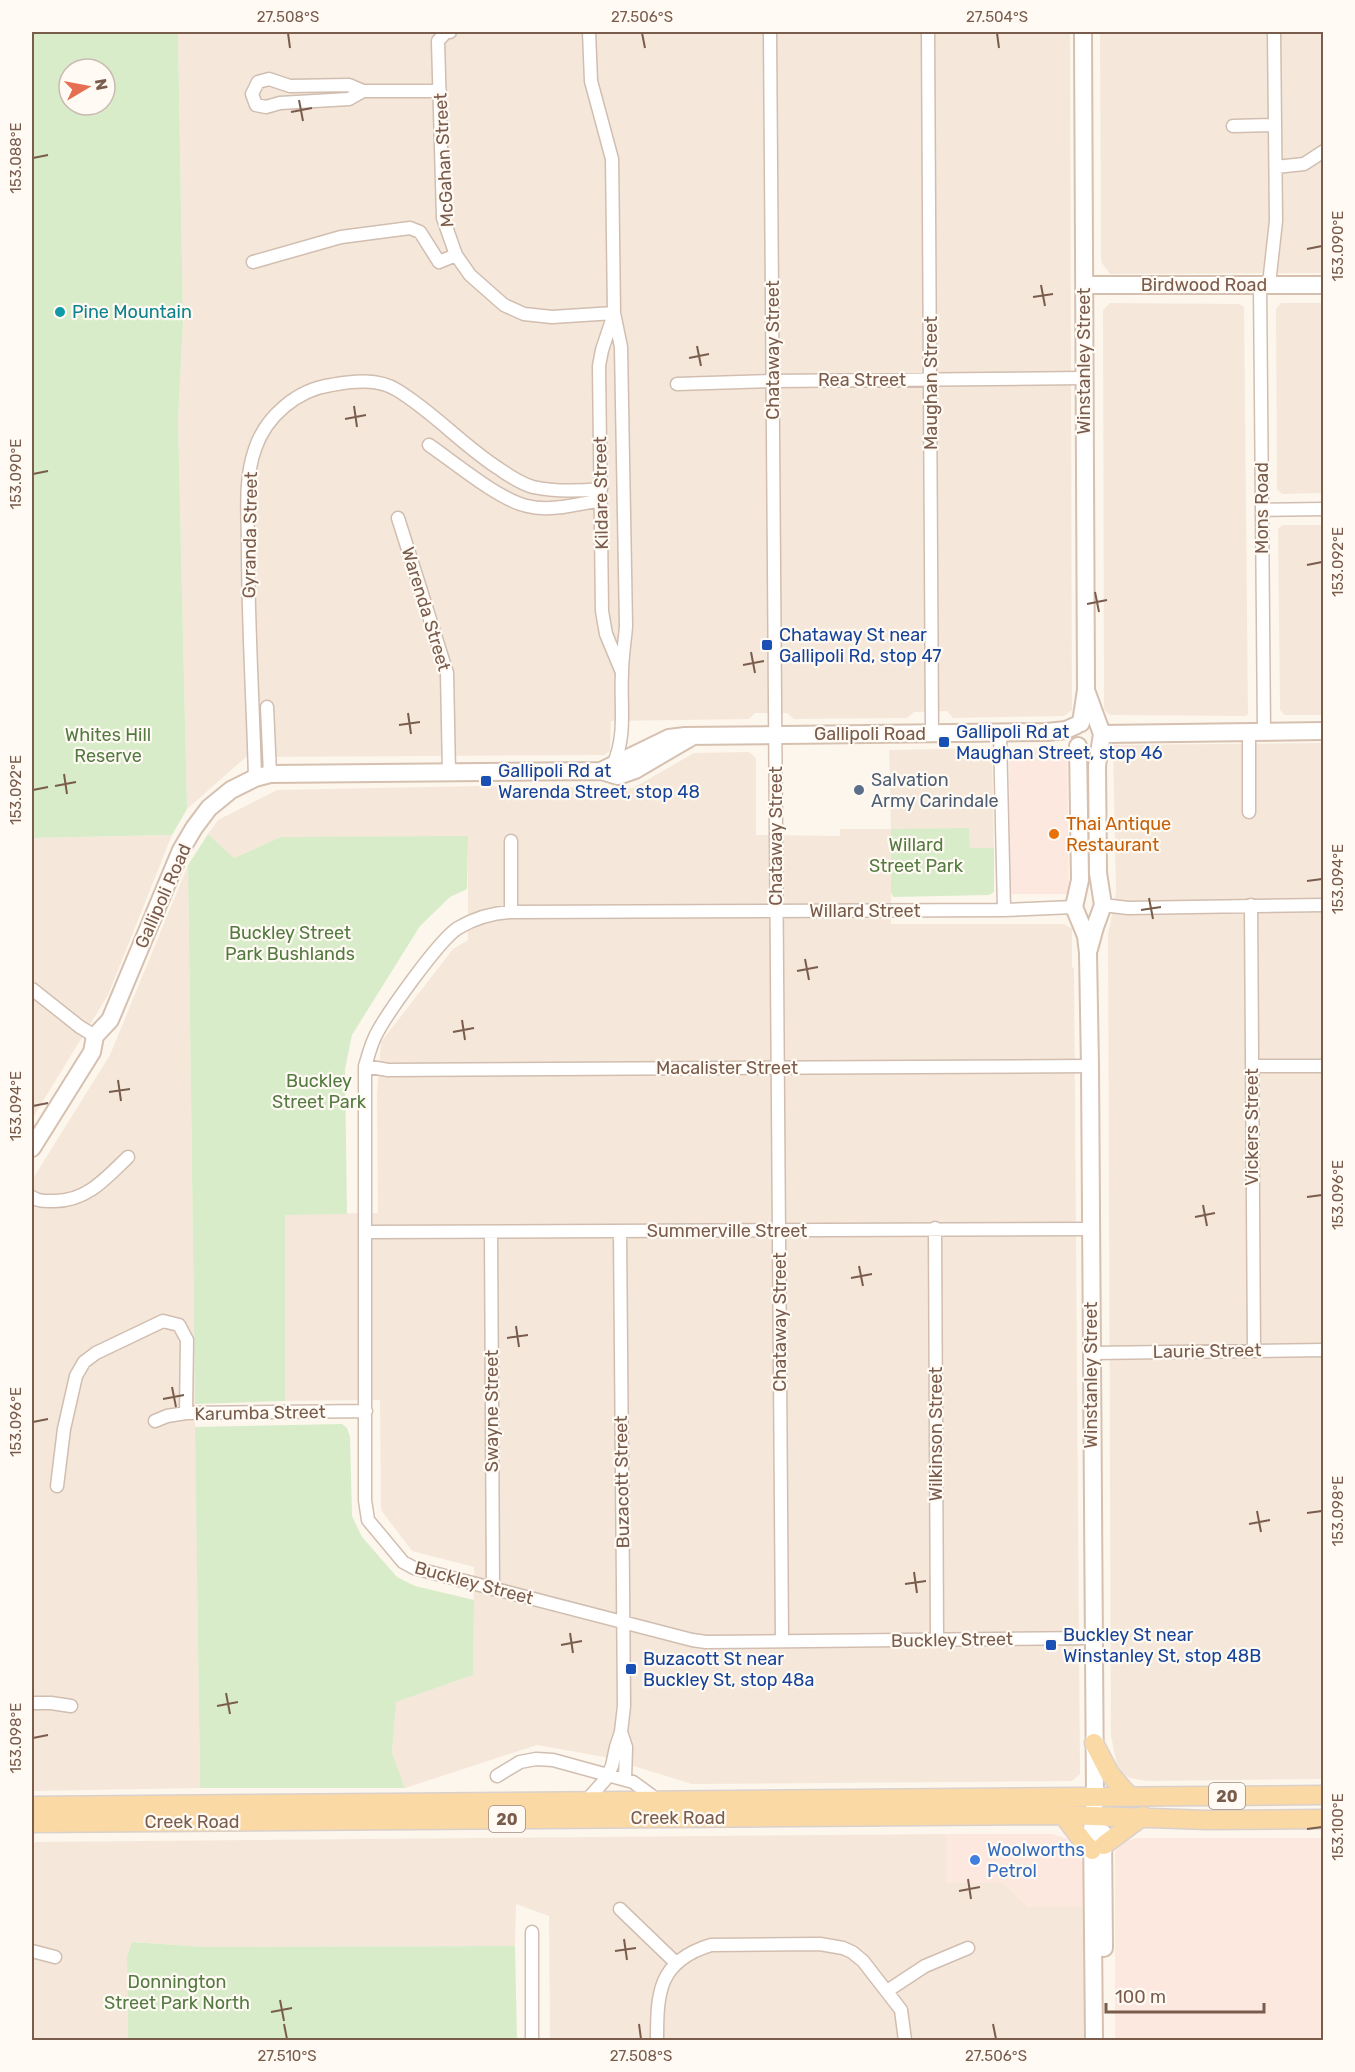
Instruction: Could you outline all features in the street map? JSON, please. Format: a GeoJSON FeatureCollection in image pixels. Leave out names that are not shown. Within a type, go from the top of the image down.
{"type":"FeatureCollection","features":[{"type":"Feature","properties":{"kind":"main road"},"geometry":{"type":"LineString","coordinates":[[1094,1743],[1110,1774],[1131,1797]]}},
{"type":"Feature","properties":{"kind":"main road","name":"Creek Road"},"geometry":{"type":"LineString","coordinates":[[32,1823],[1063,1815],[1096,1809],[1131,1797],[1323,1795]]}},
{"type":"Feature","properties":{"kind":"main road","name":"Creek Road"},"geometry":{"type":"LineString","coordinates":[[32,1806],[659,1801],[1096,1809],[1143,1816],[1218,1820],[1323,1819]]}},
{"type":"Feature","properties":{"kind":"main road"},"geometry":{"type":"LineString","coordinates":[[1063,1815],[1085,1844],[1098,1847],[1143,1816]]}},
{"type":"Feature","properties":{"kind":"street","name":"McGahan Street"},"geometry":{"type":"LineString","coordinates":[[450,32],[438,41],[443,218],[456,255],[470,275],[504,305],[524,314],[552,317],[614,313]]}},
{"type":"Feature","properties":{"kind":"street","name":"Kildare Street"},"geometry":{"type":"LineString","coordinates":[[589,32],[591,81],[612,159],[614,313],[621,347],[626,626],[622,672],[622,735],[618,753],[607,768]]}},
{"type":"Feature","properties":{"kind":"street","name":"Chataway Street"},"geometry":{"type":"LineString","coordinates":[[770,32],[782,1640]]}},
{"type":"Feature","properties":{"kind":"street","name":"Maughan Street"},"geometry":{"type":"LineString","coordinates":[[928,32],[932,734]]}},
{"type":"Feature","properties":{"kind":"street","name":"Winstanley Street"},"geometry":{"type":"LineString","coordinates":[[1083,32],[1086,690],[1079,724],[1073,734],[1077,744],[1080,880],[1076,906],[1086,936],[1088,953],[1094,1743],[1104,2040]]}},
{"type":"Feature","properties":{"kind":"street","name":"Mons Road"},"geometry":{"type":"LineString","coordinates":[[1256,732],[1262,510],[1264,284],[1276,221],[1274,32]]}},
{"type":"Feature","properties":{"kind":"street"},"geometry":{"type":"LineString","coordinates":[[363,92],[349,85],[290,86],[269,79],[258,82],[252,94],[256,105],[266,107],[280,103],[349,99],[363,92],[440,91]]}},
{"type":"Feature","properties":{"kind":"street"},"geometry":{"type":"LineString","coordinates":[[1233,126],[1275,125]]}},
{"type":"Feature","properties":{"kind":"street"},"geometry":{"type":"LineString","coordinates":[[1276,167],[1304,164],[1323,151]]}},
{"type":"Feature","properties":{"kind":"street"},"geometry":{"type":"LineString","coordinates":[[253,262],[341,237],[410,228],[420,232],[439,262],[456,255]]}},
{"type":"Feature","properties":{"kind":"street","name":"Birdwood Road"},"geometry":{"type":"LineString","coordinates":[[1085,285],[1323,285]]}},
{"type":"Feature","properties":{"kind":"street","name":"Kildare Street"},"geometry":{"type":"LineString","coordinates":[[614,313],[599,366],[602,611],[606,634],[622,672]]}},
{"type":"Feature","properties":{"kind":"street","name":"Rea Street"},"geometry":{"type":"LineString","coordinates":[[678,384],[1083,378]]}},
{"type":"Feature","properties":{"kind":"street","name":"Gyranda Street"},"geometry":{"type":"LineString","coordinates":[[262,776],[248,618],[248,475],[255,447],[266,426],[278,412],[300,396],[324,386],[352,381],[372,382],[394,388],[413,400],[483,459],[516,480],[533,487],[601,495]]}},
{"type":"Feature","properties":{"kind":"street"},"geometry":{"type":"LineString","coordinates":[[429,445],[506,498],[528,507],[553,507],[601,495]]}},
{"type":"Feature","properties":{"kind":"street"},"geometry":{"type":"LineString","coordinates":[[1262,510],[1323,509]]}},
{"type":"Feature","properties":{"kind":"street","name":"Warenda Street"},"geometry":{"type":"LineString","coordinates":[[398,518],[447,673],[449,772]]}},
{"type":"Feature","properties":{"kind":"street","name":"Winstanley Street"},"geometry":{"type":"LineString","coordinates":[[1086,690],[1100,734],[1097,765],[1098,873],[1101,905],[1088,953]]}},
{"type":"Feature","properties":{"kind":"street"},"geometry":{"type":"LineString","coordinates":[[262,776],[267,707]]}},
{"type":"Feature","properties":{"kind":"street"},"geometry":{"type":"LineString","coordinates":[[1079,724],[1089,721],[1100,734]]}},
{"type":"Feature","properties":{"kind":"street","name":"Gallipoli Road"},"geometry":{"type":"LineString","coordinates":[[32,1148],[92,1052],[95,1036],[110,1020],[181,850],[194,828],[209,808],[231,790],[262,776],[607,768],[669,738],[1000,734],[1066,730],[1079,724]]}},
{"type":"Feature","properties":{"kind":"street"},"geometry":{"type":"LineString","coordinates":[[1100,734],[1323,731]]}},
{"type":"Feature","properties":{"kind":"street","name":"Gallipoli Road"},"geometry":{"type":"LineString","coordinates":[[1047,732],[1066,736],[1077,744]]}},
{"type":"Feature","properties":{"kind":"street"},"geometry":{"type":"LineString","coordinates":[[1249,813],[1256,732]]}},
{"type":"Feature","properties":{"kind":"street"},"geometry":{"type":"LineString","coordinates":[[1000,734],[1004,910]]}},
{"type":"Feature","properties":{"kind":"street"},"geometry":{"type":"LineString","coordinates":[[1077,744],[1092,749],[1100,734]]}},
{"type":"Feature","properties":{"kind":"street"},"geometry":{"type":"LineString","coordinates":[[622,735],[632,745],[643,751]]}},
{"type":"Feature","properties":{"kind":"street","name":"Gallipoli Road"},"geometry":{"type":"LineString","coordinates":[[607,768],[618,776],[635,770],[693,736]]}},
{"type":"Feature","properties":{"kind":"street"},"geometry":{"type":"LineString","coordinates":[[511,841],[511,912]]}},
{"type":"Feature","properties":{"kind":"street"},"geometry":{"type":"LineString","coordinates":[[1088,890],[1092,891],[1101,905],[1096,917],[1087,919],[1076,906],[1079,894],[1088,890]]}},
{"type":"Feature","properties":{"kind":"street"},"geometry":{"type":"LineString","coordinates":[[1101,905],[1128,908],[1323,905]]}},
{"type":"Feature","properties":{"kind":"street","name":"Vickers Street"},"geometry":{"type":"LineString","coordinates":[[1251,905],[1254,1350]]}},
{"type":"Feature","properties":{"kind":"street","name":"Willard Street"},"geometry":{"type":"LineString","coordinates":[[511,912],[1004,910],[1076,906]]}},
{"type":"Feature","properties":{"kind":"street","name":"Buckley Street"},"geometry":{"type":"LineString","coordinates":[[511,912],[489,914],[457,929],[444,941],[394,1006],[374,1038],[365,1066],[366,1500],[368,1520],[403,1562],[414,1568],[692,1640],[1093,1638]]}},
{"type":"Feature","properties":{"kind":"street"},"geometry":{"type":"LineString","coordinates":[[32,989],[95,1036]]}},
{"type":"Feature","properties":{"kind":"street","name":"Macalister Street"},"geometry":{"type":"LineString","coordinates":[[365,1066],[388,1070],[1090,1066]]}},
{"type":"Feature","properties":{"kind":"street"},"geometry":{"type":"LineString","coordinates":[[1252,1066],[1323,1066]]}},
{"type":"Feature","properties":{"kind":"street"},"geometry":{"type":"LineString","coordinates":[[32,1197],[38,1201],[63,1201],[82,1196],[96,1188],[128,1157]]}},
{"type":"Feature","properties":{"kind":"street","name":"Wilkinson Street"},"geometry":{"type":"LineString","coordinates":[[935,1228],[937,1640]]}},
{"type":"Feature","properties":{"kind":"street","name":"Summerville Street"},"geometry":{"type":"LineString","coordinates":[[365,1232],[1090,1228]]}},
{"type":"Feature","properties":{"kind":"street","name":"Swayne Street"},"geometry":{"type":"LineString","coordinates":[[490,1232],[493,1589]]}},
{"type":"Feature","properties":{"kind":"street","name":"Buzacott Street"},"geometry":{"type":"LineString","coordinates":[[585,1802],[609,1774],[621,1732],[624,1695],[620,1232]]}},
{"type":"Feature","properties":{"kind":"street"},"geometry":{"type":"LineString","coordinates":[[57,1486],[64,1429],[76,1376],[84,1362],[96,1353],[163,1321],[179,1325],[187,1340],[186,1413]]}},
{"type":"Feature","properties":{"kind":"street","name":"Laurie Street"},"geometry":{"type":"LineString","coordinates":[[1091,1353],[1323,1350]]}},
{"type":"Feature","properties":{"kind":"street","name":"Karumba Street"},"geometry":{"type":"LineString","coordinates":[[155,1421],[167,1416],[186,1413],[366,1412]]}},
{"type":"Feature","properties":{"kind":"street"},"geometry":{"type":"LineString","coordinates":[[32,1703],[71,1706]]}},
{"type":"Feature","properties":{"kind":"street","name":"Buzacott Street"},"geometry":{"type":"LineString","coordinates":[[621,1732],[626,1747],[625,1779]]}},
{"type":"Feature","properties":{"kind":"street","name":"Creek Road"},"geometry":{"type":"LineString","coordinates":[[497,1776],[513,1765],[537,1759],[565,1762],[633,1782],[659,1801]]}},
{"type":"Feature","properties":{"kind":"street","name":"Winstanley Street"},"geometry":{"type":"LineString","coordinates":[[1094,2040],[1098,1847]]}},
{"type":"Feature","properties":{"kind":"street"},"geometry":{"type":"LineString","coordinates":[[620,1909],[676,1963]]}},
{"type":"Feature","properties":{"kind":"street"},"geometry":{"type":"LineString","coordinates":[[532,1932],[532,2040]]}},
{"type":"Feature","properties":{"kind":"street"},"geometry":{"type":"LineString","coordinates":[[657,2040],[657,2003],[662,1984],[676,1963],[699,1949],[711,1945],[833,1946],[852,1952],[863,1961],[901,2010],[905,2040]]}},
{"type":"Feature","properties":{"kind":"street"},"geometry":{"type":"LineString","coordinates":[[887,1990],[925,1966],[968,1948]]}},
{"type":"Feature","properties":{"kind":"street"},"geometry":{"type":"LineString","coordinates":[[32,1951],[55,1957]]}},
{"type":"Feature","properties":{"kind":"shaded area"},"geometry":{"type":"Polygon","coordinates":[[[178,32],[1070,32],[1072,710],[1064,716],[953,718],[947,711],[914,712],[907,718],[794,719],[787,713],[755,713],[749,719],[611,721],[610,751],[604,755],[246,757],[187,809],[178,419],[183,323],[178,32]]]}},
{"type":"Feature","properties":{"kind":"shaded area"},"geometry":{"type":"Polygon","coordinates":[[[1100,32],[1323,32],[1323,273],[1110,274],[1101,262],[1100,32]]]}},
{"type":"Feature","properties":{"kind":"shaded area"},"geometry":{"type":"Polygon","coordinates":[[[1110,303],[1239,304],[1244,307],[1248,714],[1246,716],[1110,715],[1104,709],[1103,310],[1110,303]]]}},
{"type":"Feature","properties":{"kind":"shaded area"},"geometry":{"type":"Polygon","coordinates":[[[1281,303],[1323,303],[1323,493],[1282,494],[1277,489],[1276,309],[1281,303]]]}},
{"type":"Feature","properties":{"kind":"shaded area"},"geometry":{"type":"Polygon","coordinates":[[[1282,525],[1323,525],[1323,715],[1285,715],[1280,710],[1278,529],[1282,525]]]}},
{"type":"Feature","properties":{"kind":"shaded area"},"geometry":{"type":"Polygon","coordinates":[[[1323,743],[1323,1779],[1147,1781],[1130,1778],[1123,1774],[1117,1765],[1111,1736],[1108,935],[1116,892],[1113,745],[1323,743]]]}},
{"type":"Feature","properties":{"kind":"shaded area"},"geometry":{"type":"Polygon","coordinates":[[[992,748],[994,848],[970,848],[969,829],[891,829],[889,750],[992,748]]]}},
{"type":"Feature","properties":{"kind":"shaded area"},"geometry":{"type":"Polygon","coordinates":[[[1067,748],[1069,894],[1010,894],[1009,749],[1067,748]]]}},
{"type":"Feature","properties":{"kind":"shaded area"},"geometry":{"type":"Polygon","coordinates":[[[749,752],[756,758],[756,835],[840,836],[840,829],[891,829],[891,924],[1064,924],[1072,929],[1080,1774],[1072,1781],[692,1784],[604,1757],[537,1745],[405,1788],[392,1753],[395,1702],[473,1675],[474,1567],[412,1551],[381,1510],[380,1400],[285,1401],[285,1214],[378,1213],[377,1094],[381,1042],[453,949],[468,940],[468,837],[281,837],[234,858],[208,834],[218,820],[277,790],[477,786],[633,788],[694,753],[749,752]]]}},
{"type":"Feature","properties":{"kind":"shaded area"},"geometry":{"type":"Polygon","coordinates":[[[172,835],[108,995],[32,1119],[32,838],[172,835]]]}},
{"type":"Feature","properties":{"kind":"shaded area"},"geometry":{"type":"Polygon","coordinates":[[[188,865],[200,1788],[32,1791],[32,1180],[110,1055],[188,865]]]}},
{"type":"Feature","properties":{"kind":"shaded area"},"geometry":{"type":"Polygon","coordinates":[[[946,1834],[947,1883],[1003,1883],[1029,1907],[1084,1907],[1085,2040],[550,2040],[549,1916],[516,1904],[515,1946],[206,1947],[132,1942],[127,1956],[128,2040],[32,2040],[32,1842],[946,1834]]]}},
{"type":"Feature","properties":{"kind":"shaded area"},"geometry":{"type":"Polygon","coordinates":[[[946,1834],[1053,1834],[1070,1840],[1079,1851],[1084,1869],[1084,1907],[1029,1907],[1003,1883],[946,1883],[946,1834]]]}},
{"type":"Feature","properties":{"kind":"shaded area"},"geometry":{"type":"Polygon","coordinates":[[[1136,1838],[1323,1838],[1323,2040],[1115,2040],[1115,1852],[1123,1842],[1136,1838]]]}},
{"type":"Feature","properties":{"kind":"green space","name":"Whites Hill Reserve"},"geometry":{"type":"Polygon","coordinates":[[[32,32],[178,32],[183,323],[178,419],[187,809],[172,835],[32,838],[32,32]]]}},
{"type":"Feature","properties":{"kind":"green space","name":"Willard Street Park"},"geometry":{"type":"Polygon","coordinates":[[[969,828],[970,848],[994,848],[994,892],[989,895],[893,897],[891,892],[891,829],[969,828]]]}},
{"type":"Feature","properties":{"kind":"green space","name":"Buckley Street Park Bushlands"},"geometry":{"type":"Polygon","coordinates":[[[208,834],[234,858],[281,837],[468,836],[467,889],[450,897],[420,926],[352,1035],[345,1069],[347,1214],[285,1215],[285,1401],[195,1404],[188,865],[208,834]]]}},
{"type":"Feature","properties":{"kind":"green space"},"geometry":{"type":"Polygon","coordinates":[[[342,1424],[347,1428],[350,1437],[352,1516],[362,1537],[397,1577],[415,1586],[474,1600],[473,1675],[396,1702],[392,1753],[405,1788],[200,1788],[195,1427],[342,1424]]]}},
{"type":"Feature","properties":{"kind":"green space","name":"Donnington Street Park North"},"geometry":{"type":"Polygon","coordinates":[[[132,1942],[206,1947],[515,1946],[517,2040],[128,2040],[127,1956],[132,1942]]]}},
{"type":"Feature","properties":{"kind":"place","name":"Pine Mountain"},"geometry":{"type":"Point","coordinates":[60,312]}},
{"type":"Feature","properties":{"kind":"place","name":"Chataway St near Gallipoli Rd, stop 47"},"geometry":{"type":"Point","coordinates":[767,645]}},
{"type":"Feature","properties":{"kind":"place","name":"Gallipoli Rd at Maughan Street, stop 46"},"geometry":{"type":"Point","coordinates":[944,742]}},
{"type":"Feature","properties":{"kind":"place","name":"Gallipoli Rd at Warenda Street, stop 48"},"geometry":{"type":"Point","coordinates":[486,781]}},
{"type":"Feature","properties":{"kind":"place","name":"Salvation Army Carindale"},"geometry":{"type":"Point","coordinates":[859,790]}},
{"type":"Feature","properties":{"kind":"place","name":"Thai Antique Restaurant"},"geometry":{"type":"Point","coordinates":[1054,834]}},
{"type":"Feature","properties":{"kind":"place","name":"Buckley St near Winstanley St, stop 48B"},"geometry":{"type":"Point","coordinates":[1051,1645]}},
{"type":"Feature","properties":{"kind":"place","name":"Buzacott St near Buckley St, stop 48a"},"geometry":{"type":"Point","coordinates":[631,1669]}},
{"type":"Feature","properties":{"kind":"place","name":"Woolworths Petrol"},"geometry":{"type":"Point","coordinates":[975,1860]}},
{"type":"Feature","properties":{"kind":"park label","name":"Buckley Street Park"},"geometry":{"type":"Point","coordinates":[319,1091]}}]}
